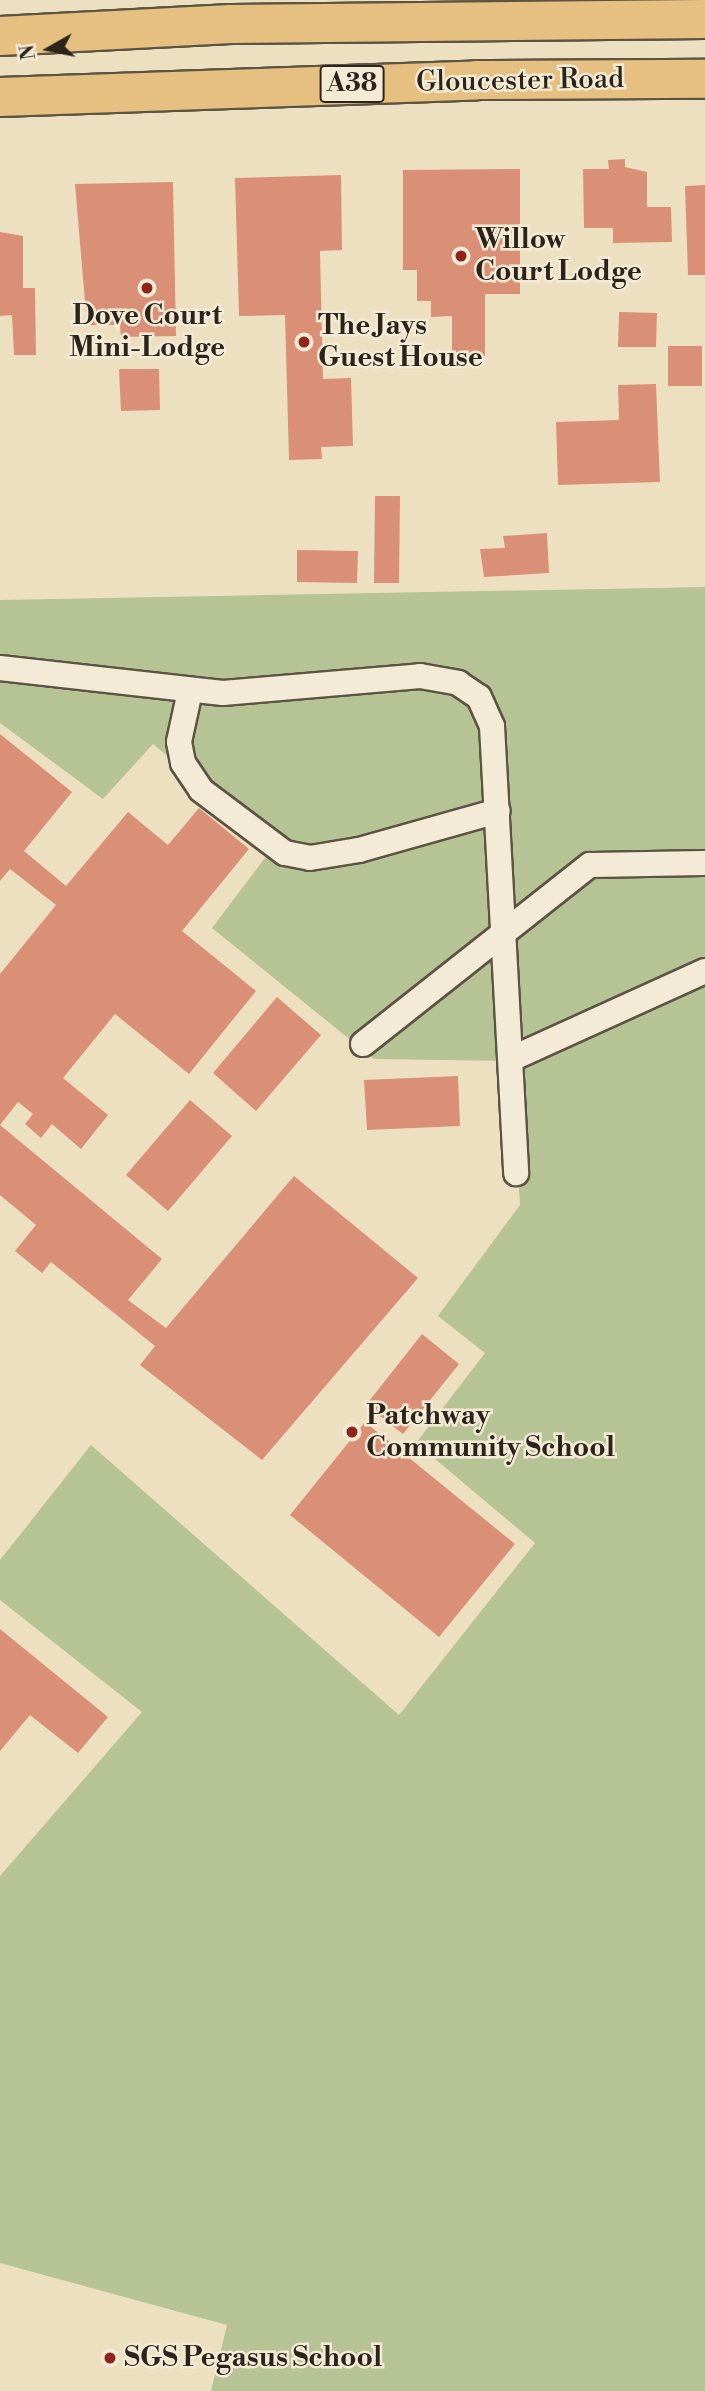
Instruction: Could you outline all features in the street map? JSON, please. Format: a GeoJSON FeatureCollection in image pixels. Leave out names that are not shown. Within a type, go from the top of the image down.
{"type":"FeatureCollection","features":[{"type":"Feature","properties":{"kind":"main road","name":"A38"},"geometry":{"type":"LineString","coordinates":[[0,36],[245,24],[705,19]]}},
{"type":"Feature","properties":{"kind":"main road","name":"Gloucester Road"},"geometry":{"type":"LineString","coordinates":[[0,97],[476,80],[705,79]]}},
{"type":"Feature","properties":{"kind":"lane"},"geometry":{"type":"LineString","coordinates":[[0,668],[190,691],[420,676],[458,683],[479,697],[492,726],[516,1173]]}},
{"type":"Feature","properties":{"kind":"lane"},"geometry":{"type":"LineString","coordinates":[[190,691],[179,742],[183,764],[201,790],[285,853],[310,858],[359,850],[498,811]]}},
{"type":"Feature","properties":{"kind":"lane"},"geometry":{"type":"LineString","coordinates":[[363,1044],[590,865],[705,863]]}},
{"type":"Feature","properties":{"kind":"lane"},"geometry":{"type":"LineString","coordinates":[[510,1059],[705,971]]}},
{"type":"Feature","properties":{"kind":"green space","name":"Patchway Community School"},"geometry":{"type":"Polygon","coordinates":[[[705,587],[705,2391],[211,2391],[227,2325],[0,2263],[0,1876],[142,1712],[0,1600],[0,1560],[91,1445],[399,1715],[535,1543],[416,1443],[485,1353],[438,1316],[520,1205],[511,1061],[374,1059],[212,928],[274,846],[153,744],[103,799],[0,723],[0,600],[705,587]]]}},
{"type":"Feature","properties":{"kind":"building"},"geometry":{"type":"Polygon","coordinates":[[[625,159],[625,167],[647,172],[647,207],[671,207],[672,242],[613,243],[613,228],[584,228],[583,169],[609,169],[608,160],[625,159]]]}},
{"type":"Feature","properties":{"kind":"building","name":"Willow Court Lodge"},"geometry":{"type":"Polygon","coordinates":[[[520,169],[520,294],[485,294],[485,356],[452,356],[452,316],[431,317],[431,301],[417,301],[417,270],[403,270],[403,170],[520,169]]]}},
{"type":"Feature","properties":{"kind":"building","name":"The Jays Guest House"},"geometry":{"type":"Polygon","coordinates":[[[341,175],[342,250],[320,251],[323,379],[351,378],[353,446],[321,447],[322,459],[289,460],[285,315],[239,316],[235,178],[341,175]]]}},
{"type":"Feature","properties":{"kind":"building","name":"Dove Court Mini-Lodge"},"geometry":{"type":"Polygon","coordinates":[[[173,182],[176,336],[121,337],[120,325],[87,325],[75,184],[173,182]]]}},
{"type":"Feature","properties":{"kind":"building"},"geometry":{"type":"Polygon","coordinates":[[[705,185],[705,275],[688,275],[685,186],[705,185]]]}},
{"type":"Feature","properties":{"kind":"building"},"geometry":{"type":"Polygon","coordinates":[[[0,232],[23,236],[23,288],[35,288],[36,355],[14,355],[12,315],[0,316],[0,232]]]}},
{"type":"Feature","properties":{"kind":"building"},"geometry":{"type":"Polygon","coordinates":[[[619,312],[657,313],[656,347],[618,347],[619,312]]]}},
{"type":"Feature","properties":{"kind":"building"},"geometry":{"type":"Polygon","coordinates":[[[668,346],[702,346],[702,386],[668,386],[668,346]]]}},
{"type":"Feature","properties":{"kind":"building"},"geometry":{"type":"Polygon","coordinates":[[[119,369],[159,369],[160,410],[121,411],[119,369]]]}},
{"type":"Feature","properties":{"kind":"building"},"geometry":{"type":"Polygon","coordinates":[[[656,384],[660,482],[558,485],[556,422],[619,420],[618,385],[656,384]]]}},
{"type":"Feature","properties":{"kind":"building"},"geometry":{"type":"Polygon","coordinates":[[[375,496],[400,496],[399,583],[374,583],[375,496]]]}},
{"type":"Feature","properties":{"kind":"building"},"geometry":{"type":"Polygon","coordinates":[[[547,533],[549,573],[484,577],[480,549],[505,548],[503,536],[547,533]]]}},
{"type":"Feature","properties":{"kind":"building"},"geometry":{"type":"Polygon","coordinates":[[[297,550],[358,551],[357,583],[297,582],[297,550]]]}},
{"type":"Feature","properties":{"kind":"building"},"geometry":{"type":"Polygon","coordinates":[[[0,734],[72,792],[24,851],[66,886],[128,812],[168,845],[199,808],[249,849],[182,931],[256,991],[189,1074],[115,1014],[63,1078],[108,1115],[81,1149],[52,1124],[41,1138],[25,1124],[33,1114],[18,1102],[0,1125],[0,974],[56,905],[10,869],[0,881],[0,734]]]}},
{"type":"Feature","properties":{"kind":"building"},"geometry":{"type":"Polygon","coordinates":[[[277,997],[321,1035],[256,1111],[213,1073],[277,997]]]}},
{"type":"Feature","properties":{"kind":"building"},"geometry":{"type":"Polygon","coordinates":[[[458,1076],[460,1126],[367,1130],[364,1080],[458,1076]]]}},
{"type":"Feature","properties":{"kind":"building"},"geometry":{"type":"Polygon","coordinates":[[[190,1100],[232,1136],[168,1211],[126,1175],[190,1100]]]}},
{"type":"Feature","properties":{"kind":"building"},"geometry":{"type":"Polygon","coordinates":[[[0,1125],[162,1259],[128,1300],[166,1328],[294,1176],[418,1278],[262,1460],[140,1365],[155,1346],[51,1262],[42,1273],[15,1251],[36,1225],[0,1195],[0,1125]]]}},
{"type":"Feature","properties":{"kind":"building"},"geometry":{"type":"Polygon","coordinates":[[[422,1334],[459,1364],[403,1434],[366,1405],[422,1334]]]}},
{"type":"Feature","properties":{"kind":"building"},"geometry":{"type":"Polygon","coordinates":[[[365,1422],[515,1544],[439,1637],[290,1515],[365,1422]]]}},
{"type":"Feature","properties":{"kind":"building"},"geometry":{"type":"Polygon","coordinates":[[[0,1629],[108,1717],[78,1753],[30,1715],[0,1751],[0,1629]]]}},
{"type":"Feature","properties":{"kind":"place","name":"Willow Court Lodge"},"geometry":{"type":"Point","coordinates":[461,256]}},
{"type":"Feature","properties":{"kind":"place","name":"Dove Court Mini-Lodge"},"geometry":{"type":"Point","coordinates":[147,288]}},
{"type":"Feature","properties":{"kind":"place","name":"The Jays Guest House"},"geometry":{"type":"Point","coordinates":[304,342]}},
{"type":"Feature","properties":{"kind":"place","name":"Patchway Community School"},"geometry":{"type":"Point","coordinates":[352,1432]}},
{"type":"Feature","properties":{"kind":"place","name":"SGS Pegasus School"},"geometry":{"type":"Point","coordinates":[110,2358]}}]}
